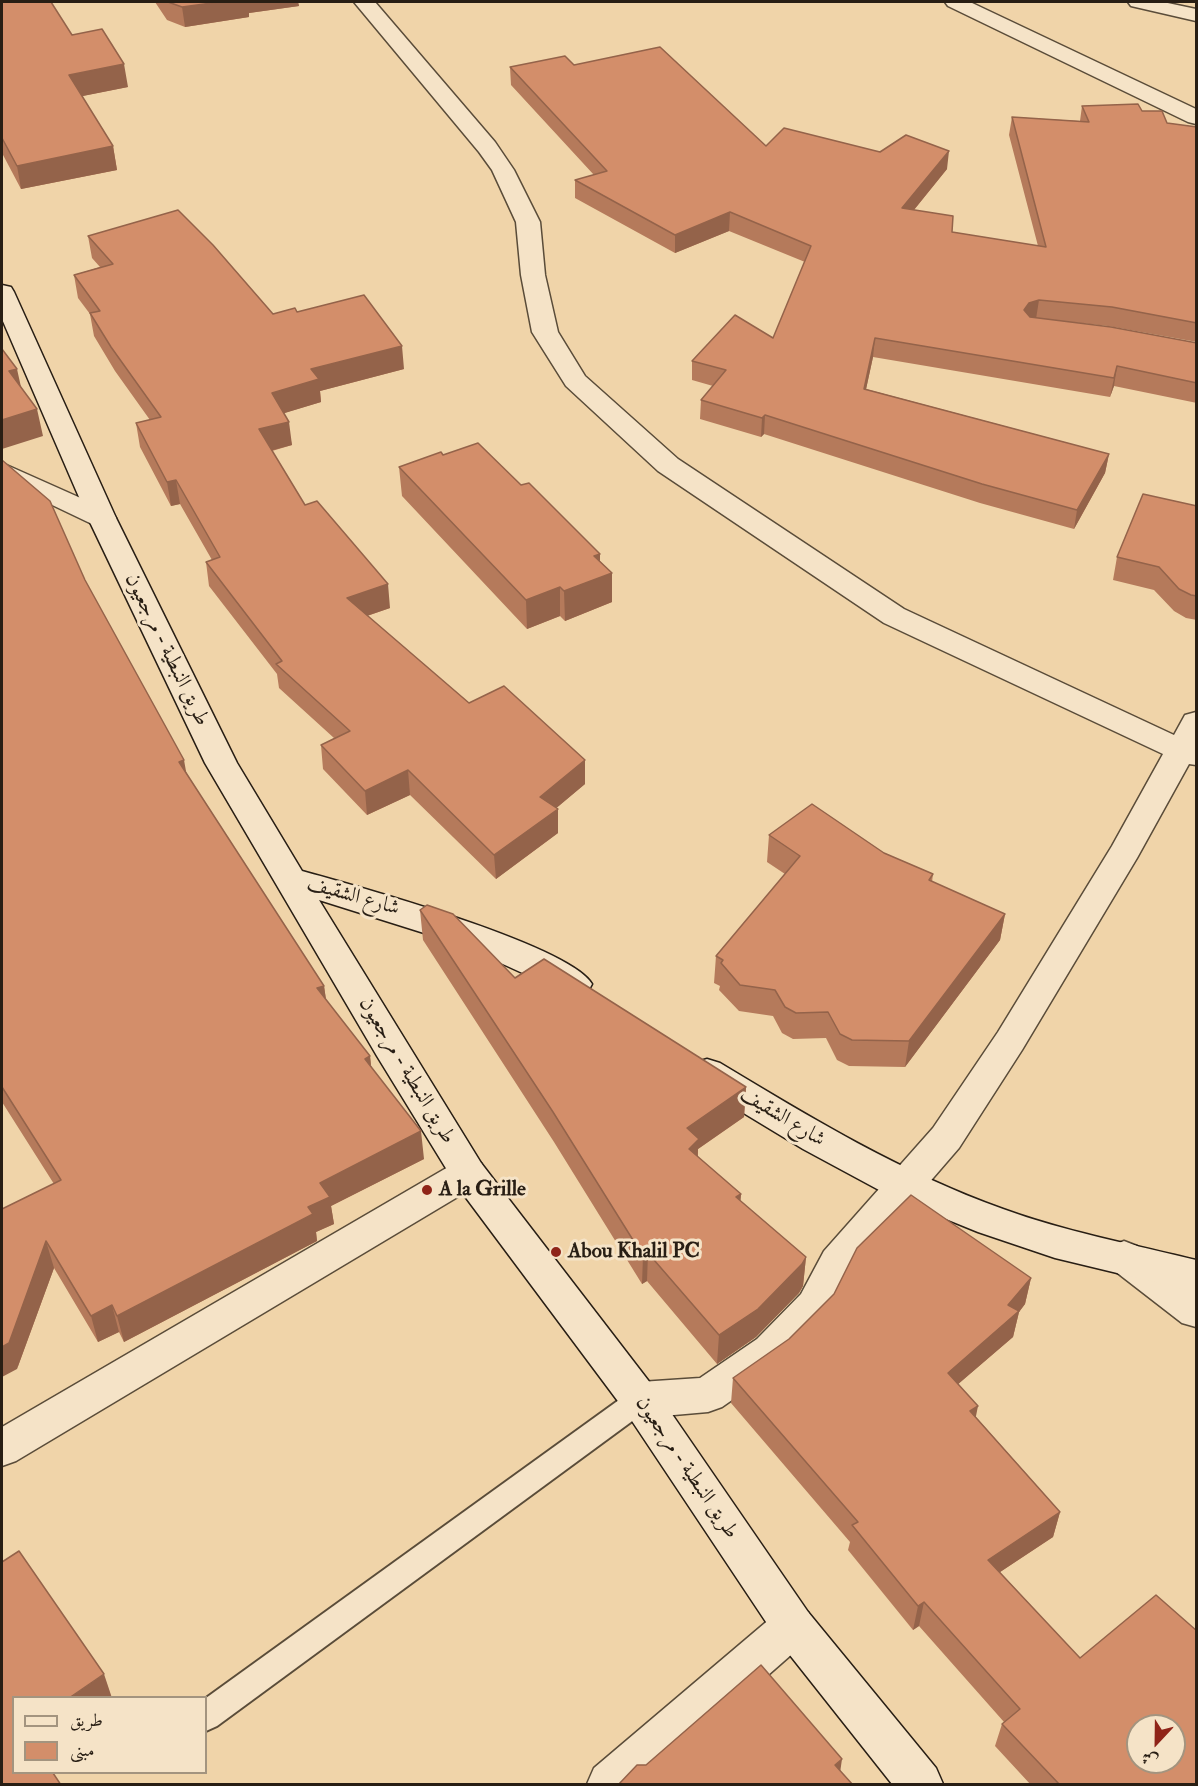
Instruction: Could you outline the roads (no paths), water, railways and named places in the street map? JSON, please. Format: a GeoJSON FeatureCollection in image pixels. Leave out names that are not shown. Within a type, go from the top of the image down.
{"type":"FeatureCollection","features":[{"type":"Feature","properties":{"kind":"street"},"geometry":{"type":"LineString","coordinates":[[364,2],[487,147],[502,170],[528,222],[533,275],[545,332],[575,381],[668,465],[894,616],[1191,742],[1010,1041],[946,1138],[837,1262],[815,1306],[771,1351],[708,1395],[640,1400]]}},
{"type":"Feature","properties":{"kind":"street"},"geometry":{"type":"LineString","coordinates":[[955,2],[1197,117]]}},
{"type":"Feature","properties":{"kind":"street"},"geometry":{"type":"LineString","coordinates":[[1138,2],[1197,15]]}},
{"type":"Feature","properties":{"kind":"street","name":"طريق النبطية - مرجعيون"},"geometry":{"type":"LineString","coordinates":[[2,292],[102,518],[221,763],[288,879],[336,953],[389,1046],[468,1173],[640,1400],[793,1626],[920,1785]]}},
{"type":"Feature","properties":{"kind":"street"},"geometry":{"type":"LineString","coordinates":[[2,471],[102,518]]}},
{"type":"Feature","properties":{"kind":"street","name":"شارع الشقيف"},"geometry":{"type":"LineString","coordinates":[[288,879],[404,911],[477,937],[535,961],[604,1004]]}},
{"type":"Feature","properties":{"kind":"street","name":"شارع الشقيف"},"geometry":{"type":"LineString","coordinates":[[678,1054],[816,1139],[905,1186],[991,1221],[1055,1242],[1197,1276]]}},
{"type":"Feature","properties":{"kind":"street"},"geometry":{"type":"LineString","coordinates":[[2,1448],[468,1173]]}},
{"type":"Feature","properties":{"kind":"street"},"geometry":{"type":"LineString","coordinates":[[1124,1257],[1197,1311]]}},
{"type":"Feature","properties":{"kind":"street"},"geometry":{"type":"LineString","coordinates":[[610,1785],[793,1626]]}},
{"type":"Feature","properties":{"kind":"lane"},"geometry":{"type":"LineString","coordinates":[[207,1715],[640,1400]]}},
{"type":"Feature","properties":{"kind":"place","name":"A la Grille"},"geometry":{"type":"Point","coordinates":[427,1190]}},
{"type":"Feature","properties":{"kind":"place","name":"Abou Khalil PC"},"geometry":{"type":"Point","coordinates":[556,1252]}}]}
